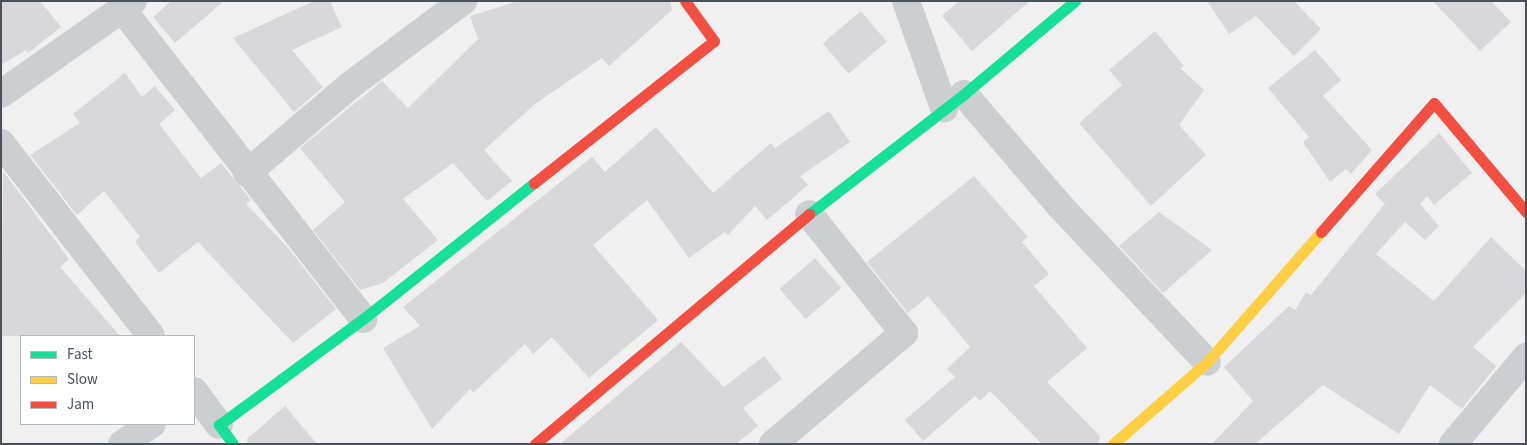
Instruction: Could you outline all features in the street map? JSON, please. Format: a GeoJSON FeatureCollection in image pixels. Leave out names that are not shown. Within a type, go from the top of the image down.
{"type":"FeatureCollection","features":[{"type":"Feature","properties":{"kind":"street"},"geometry":{"type":"LineString","coordinates":[[247,173],[348,87],[463,1]]}},
{"type":"Feature","properties":{"kind":"street"},"geometry":{"type":"LineString","coordinates":[[195,394],[226,434],[363,319],[714,41],[685,1]]}},
{"type":"Feature","properties":{"kind":"street"},"geometry":{"type":"LineString","coordinates":[[906,1],[954,101],[1060,206],[1207,362]]}},
{"type":"Feature","properties":{"kind":"street"},"geometry":{"type":"LineString","coordinates":[[535,444],[809,214],[954,101],[1076,1]]}},
{"type":"Feature","properties":{"kind":"street"},"geometry":{"type":"LineString","coordinates":[[1,94],[128,5],[247,173],[363,319]]}},
{"type":"Feature","properties":{"kind":"street"},"geometry":{"type":"LineString","coordinates":[[1113,444],[1207,362],[1434,103],[1526,212]]}},
{"type":"Feature","properties":{"kind":"street"},"geometry":{"type":"LineString","coordinates":[[1,143],[151,335]]}},
{"type":"Feature","properties":{"kind":"street"},"geometry":{"type":"LineString","coordinates":[[773,444],[904,333],[809,214]]}},
{"type":"Feature","properties":{"kind":"street"},"geometry":{"type":"LineString","coordinates":[[1453,444],[1526,357]]}},
{"type":"Feature","properties":{"kind":"street"},"geometry":{"type":"LineString","coordinates":[[122,444],[150,425]]}},
{"type":"Feature","properties":{"kind":"building"},"geometry":{"type":"Polygon","coordinates":[[[1,1],[40,1],[61,27],[28,53],[26,50],[1,65],[1,1]]]}},
{"type":"Feature","properties":{"kind":"building"},"geometry":{"type":"Polygon","coordinates":[[[171,1],[224,1],[175,43],[153,17],[171,1]]]}},
{"type":"Feature","properties":{"kind":"building"},"geometry":{"type":"Polygon","coordinates":[[[314,1],[330,1],[342,27],[292,50],[323,87],[294,112],[233,38],[314,1]]]}},
{"type":"Feature","properties":{"kind":"building"},"geometry":{"type":"Polygon","coordinates":[[[518,1],[670,1],[672,10],[609,66],[602,58],[535,104],[484,150],[512,181],[487,201],[453,163],[403,199],[438,240],[383,283],[360,290],[313,230],[345,202],[300,148],[382,81],[408,108],[478,39],[470,16],[518,1]]]}},
{"type":"Feature","properties":{"kind":"building"},"geometry":{"type":"Polygon","coordinates":[[[959,1],[1030,1],[972,51],[942,16],[959,1]]]}},
{"type":"Feature","properties":{"kind":"building"},"geometry":{"type":"Polygon","coordinates":[[[1207,1],[1294,1],[1321,29],[1294,56],[1256,16],[1229,34],[1207,1]]]}},
{"type":"Feature","properties":{"kind":"building"},"geometry":{"type":"Polygon","coordinates":[[[1433,1],[1491,1],[1511,22],[1480,51],[1433,1]]]}},
{"type":"Feature","properties":{"kind":"building"},"geometry":{"type":"Polygon","coordinates":[[[861,11],[887,42],[848,74],[823,43],[861,11]]]}},
{"type":"Feature","properties":{"kind":"building"},"geometry":{"type":"Polygon","coordinates":[[[1155,31],[1184,66],[1180,68],[1204,90],[1179,125],[1206,155],[1151,206],[1079,123],[1122,85],[1109,70],[1155,31]]]}},
{"type":"Feature","properties":{"kind":"building"},"geometry":{"type":"Polygon","coordinates":[[[1315,50],[1341,80],[1323,96],[1372,150],[1351,174],[1346,169],[1330,182],[1303,142],[1309,137],[1268,88],[1315,50]]]}},
{"type":"Feature","properties":{"kind":"building"},"geometry":{"type":"Polygon","coordinates":[[[125,73],[142,97],[155,86],[175,110],[159,124],[201,178],[221,163],[251,200],[246,204],[290,250],[336,309],[293,343],[198,242],[159,273],[135,242],[140,237],[104,191],[77,215],[30,155],[80,123],[73,114],[125,73]]]}},
{"type":"Feature","properties":{"kind":"building"},"geometry":{"type":"Polygon","coordinates":[[[829,111],[850,142],[800,176],[808,185],[767,220],[755,206],[728,235],[725,232],[689,258],[647,200],[593,245],[658,320],[589,378],[552,337],[533,354],[525,344],[473,393],[470,389],[432,429],[383,348],[420,326],[403,307],[592,157],[605,172],[656,127],[713,193],[771,143],[775,148],[829,111]]]}},
{"type":"Feature","properties":{"kind":"building"},"geometry":{"type":"Polygon","coordinates":[[[1439,133],[1472,173],[1434,205],[1427,196],[1420,204],[1439,226],[1425,240],[1405,222],[1376,254],[1434,301],[1491,237],[1526,271],[1526,293],[1473,347],[1496,366],[1462,409],[1430,385],[1399,434],[1323,385],[1255,444],[1212,444],[1253,401],[1224,367],[1289,306],[1295,310],[1306,292],[1311,295],[1385,204],[1375,194],[1439,133]]]}},
{"type":"Feature","properties":{"kind":"building"},"geometry":{"type":"Polygon","coordinates":[[[3,171],[69,259],[60,267],[119,335],[1,336],[3,171]]]}},
{"type":"Feature","properties":{"kind":"building"},"geometry":{"type":"Polygon","coordinates":[[[974,176],[1028,237],[1022,242],[1049,274],[1034,286],[1087,348],[1047,382],[1100,436],[1098,444],[1042,444],[990,391],[980,401],[975,396],[923,441],[905,420],[955,377],[947,369],[970,347],[928,296],[908,313],[867,262],[974,176]]]}},
{"type":"Feature","properties":{"kind":"building"},"geometry":{"type":"Polygon","coordinates":[[[1159,212],[1212,250],[1163,293],[1119,246],[1159,212]]]}},
{"type":"Feature","properties":{"kind":"building"},"geometry":{"type":"Polygon","coordinates":[[[815,258],[841,288],[806,319],[780,289],[815,258]]]}},
{"type":"Feature","properties":{"kind":"building"},"geometry":{"type":"Polygon","coordinates":[[[681,342],[724,387],[764,356],[782,379],[743,408],[758,426],[736,444],[560,444],[681,342]]]}},
{"type":"Feature","properties":{"kind":"building"},"geometry":{"type":"Polygon","coordinates":[[[285,406],[317,444],[248,444],[247,439],[285,406]]]}},
{"type":"Feature","properties":{"kind":"traffic: fast"},"geometry":{"type":"LineString","coordinates":[[809,214],[964,94],[1075,1]]}},
{"type":"Feature","properties":{"kind":"traffic: fast"},"geometry":{"type":"LineString","coordinates":[[233,444],[219,425],[363,319],[534,183]]}},
{"type":"Feature","properties":{"kind":"traffic: slow"},"geometry":{"type":"LineString","coordinates":[[1113,444],[1207,362],[1321,232]]}},
{"type":"Feature","properties":{"kind":"traffic: jam"},"geometry":{"type":"LineString","coordinates":[[534,183],[714,41],[685,1]]}},
{"type":"Feature","properties":{"kind":"traffic: jam"},"geometry":{"type":"LineString","coordinates":[[1321,232],[1434,103],[1526,212]]}},
{"type":"Feature","properties":{"kind":"traffic: jam"},"geometry":{"type":"LineString","coordinates":[[535,444],[809,214]]}}]}
